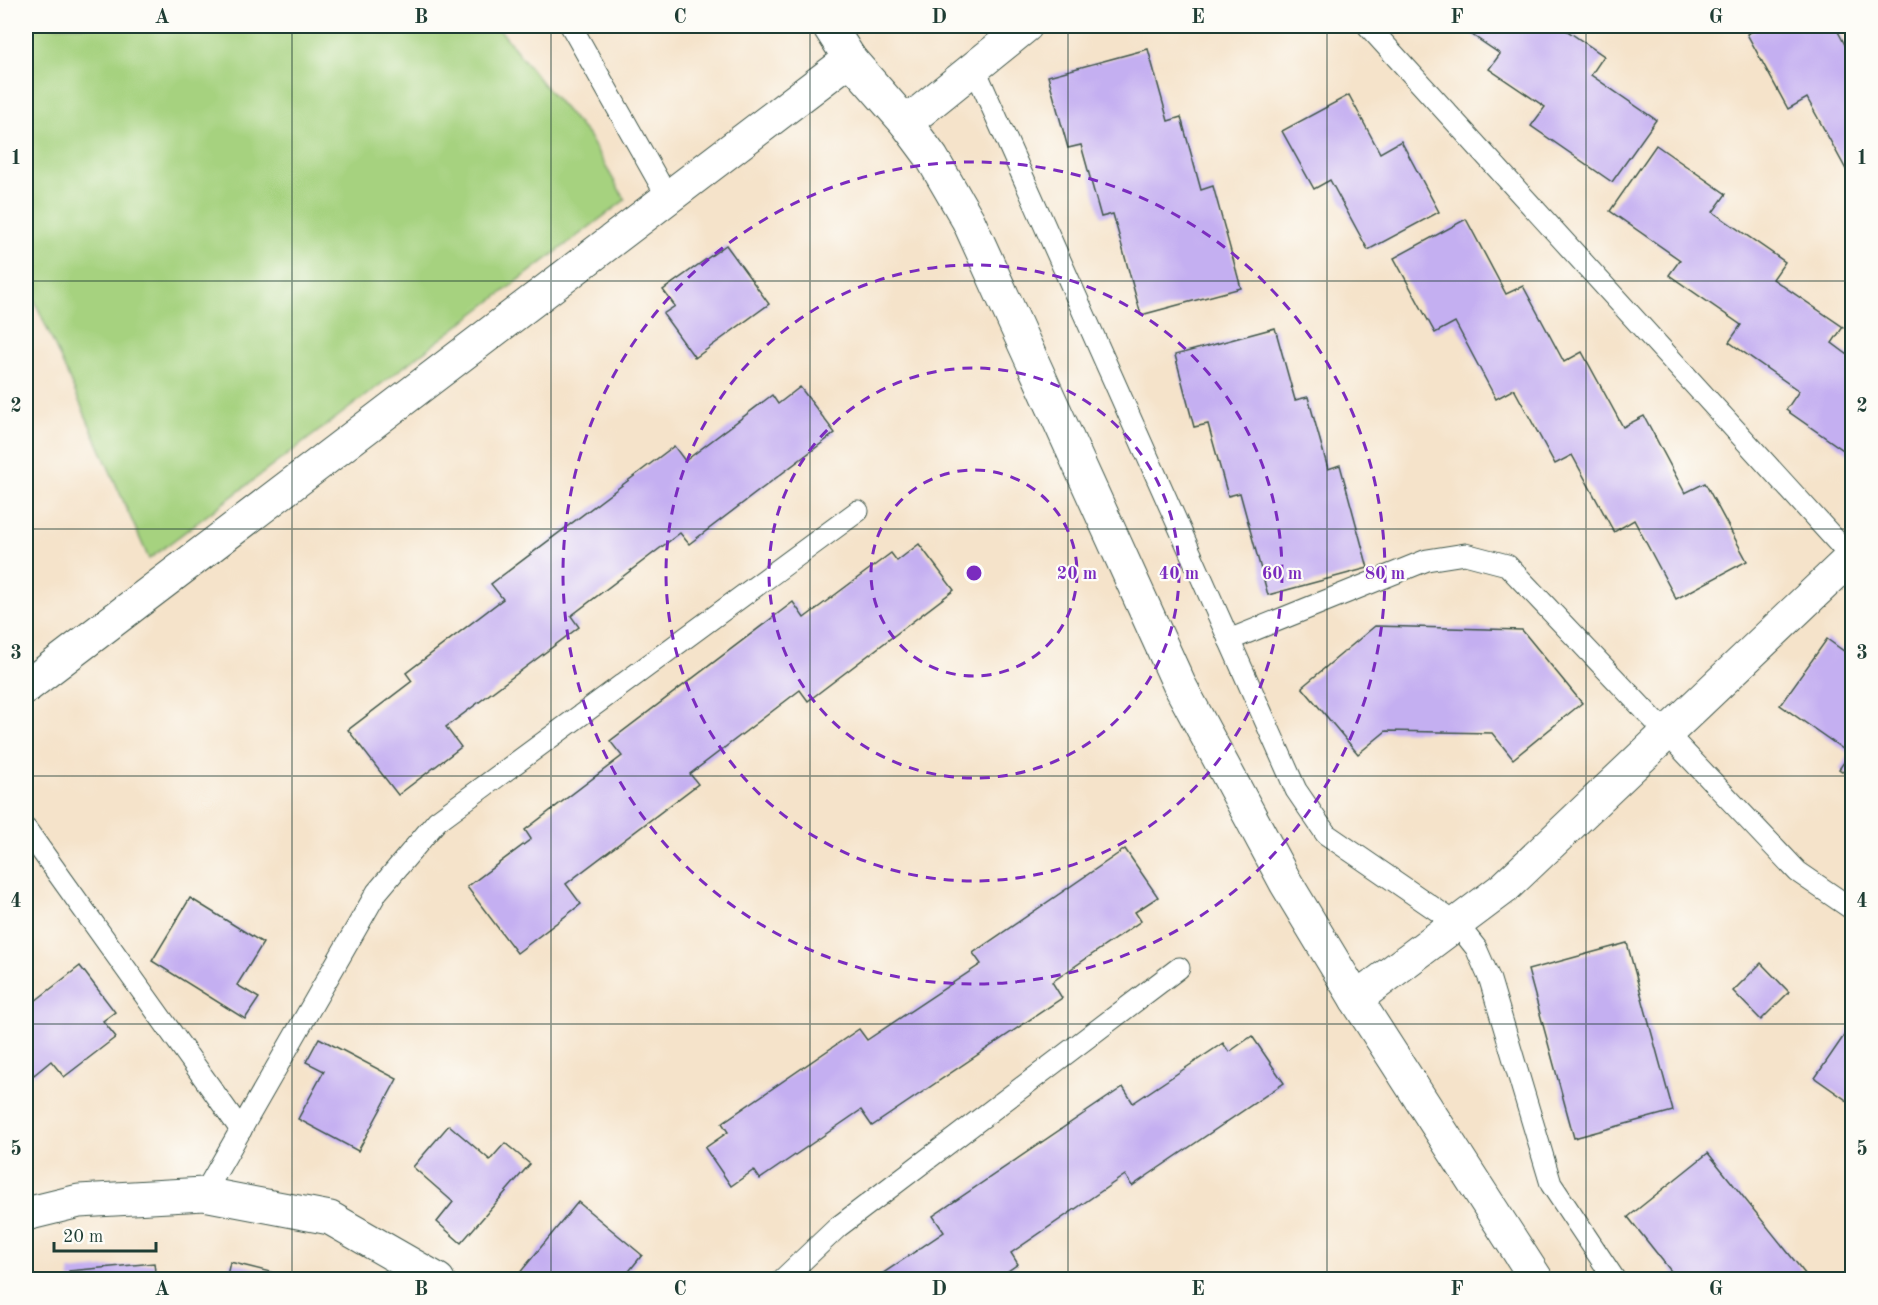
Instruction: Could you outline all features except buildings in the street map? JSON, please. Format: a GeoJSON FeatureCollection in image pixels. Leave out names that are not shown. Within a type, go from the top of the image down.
{"type":"FeatureCollection","features":[{"type":"Feature","properties":{"kind":"street"},"geometry":{"type":"LineString","coordinates":[[829,26],[850,59],[906,123],[932,158],[968,220],[1179,684],[1286,883],[1356,999],[1537,1280]]}},
{"type":"Feature","properties":{"kind":"street"},"geometry":{"type":"LineString","coordinates":[[906,123],[1026,26]]}},
{"type":"Feature","properties":{"kind":"street"},"geometry":{"type":"LineString","coordinates":[[26,687],[850,59]]}},
{"type":"Feature","properties":{"kind":"street"},"geometry":{"type":"LineString","coordinates":[[1356,999],[1504,888],[1852,557]]}},
{"type":"Feature","properties":{"kind":"street"},"geometry":{"type":"LineString","coordinates":[[26,1214],[78,1201],[204,1194],[330,1218],[438,1280]]}},
{"type":"Feature","properties":{"kind":"lane"},"geometry":{"type":"LineString","coordinates":[[571,26],[668,198]]}},
{"type":"Feature","properties":{"kind":"lane"},"geometry":{"type":"LineString","coordinates":[[1368,26],[1852,557]]}},
{"type":"Feature","properties":{"kind":"lane"},"geometry":{"type":"LineString","coordinates":[[974,67],[1296,790],[1326,834],[1458,924],[1476,948],[1490,980],[1551,1184],[1615,1280]]}},
{"type":"Feature","properties":{"kind":"lane"},"geometry":{"type":"LineString","coordinates":[[204,1194],[377,892],[437,821],[858,511]]}},
{"type":"Feature","properties":{"kind":"lane"},"geometry":{"type":"LineString","coordinates":[[1229,640],[1427,560],[1465,554],[1507,565],[1798,872],[1852,909]]}},
{"type":"Feature","properties":{"kind":"lane"},"geometry":{"type":"LineString","coordinates":[[26,830],[241,1130]]}},
{"type":"Feature","properties":{"kind":"lane"},"geometry":{"type":"LineString","coordinates":[[782,1280],[838,1227],[1179,968]]}},
{"type":"Feature","properties":{"kind":"green space"},"geometry":{"type":"Polygon","coordinates":[[[26,26],[497,26],[542,83],[588,135],[625,200],[149,559],[26,281],[26,26]]]}}]}
